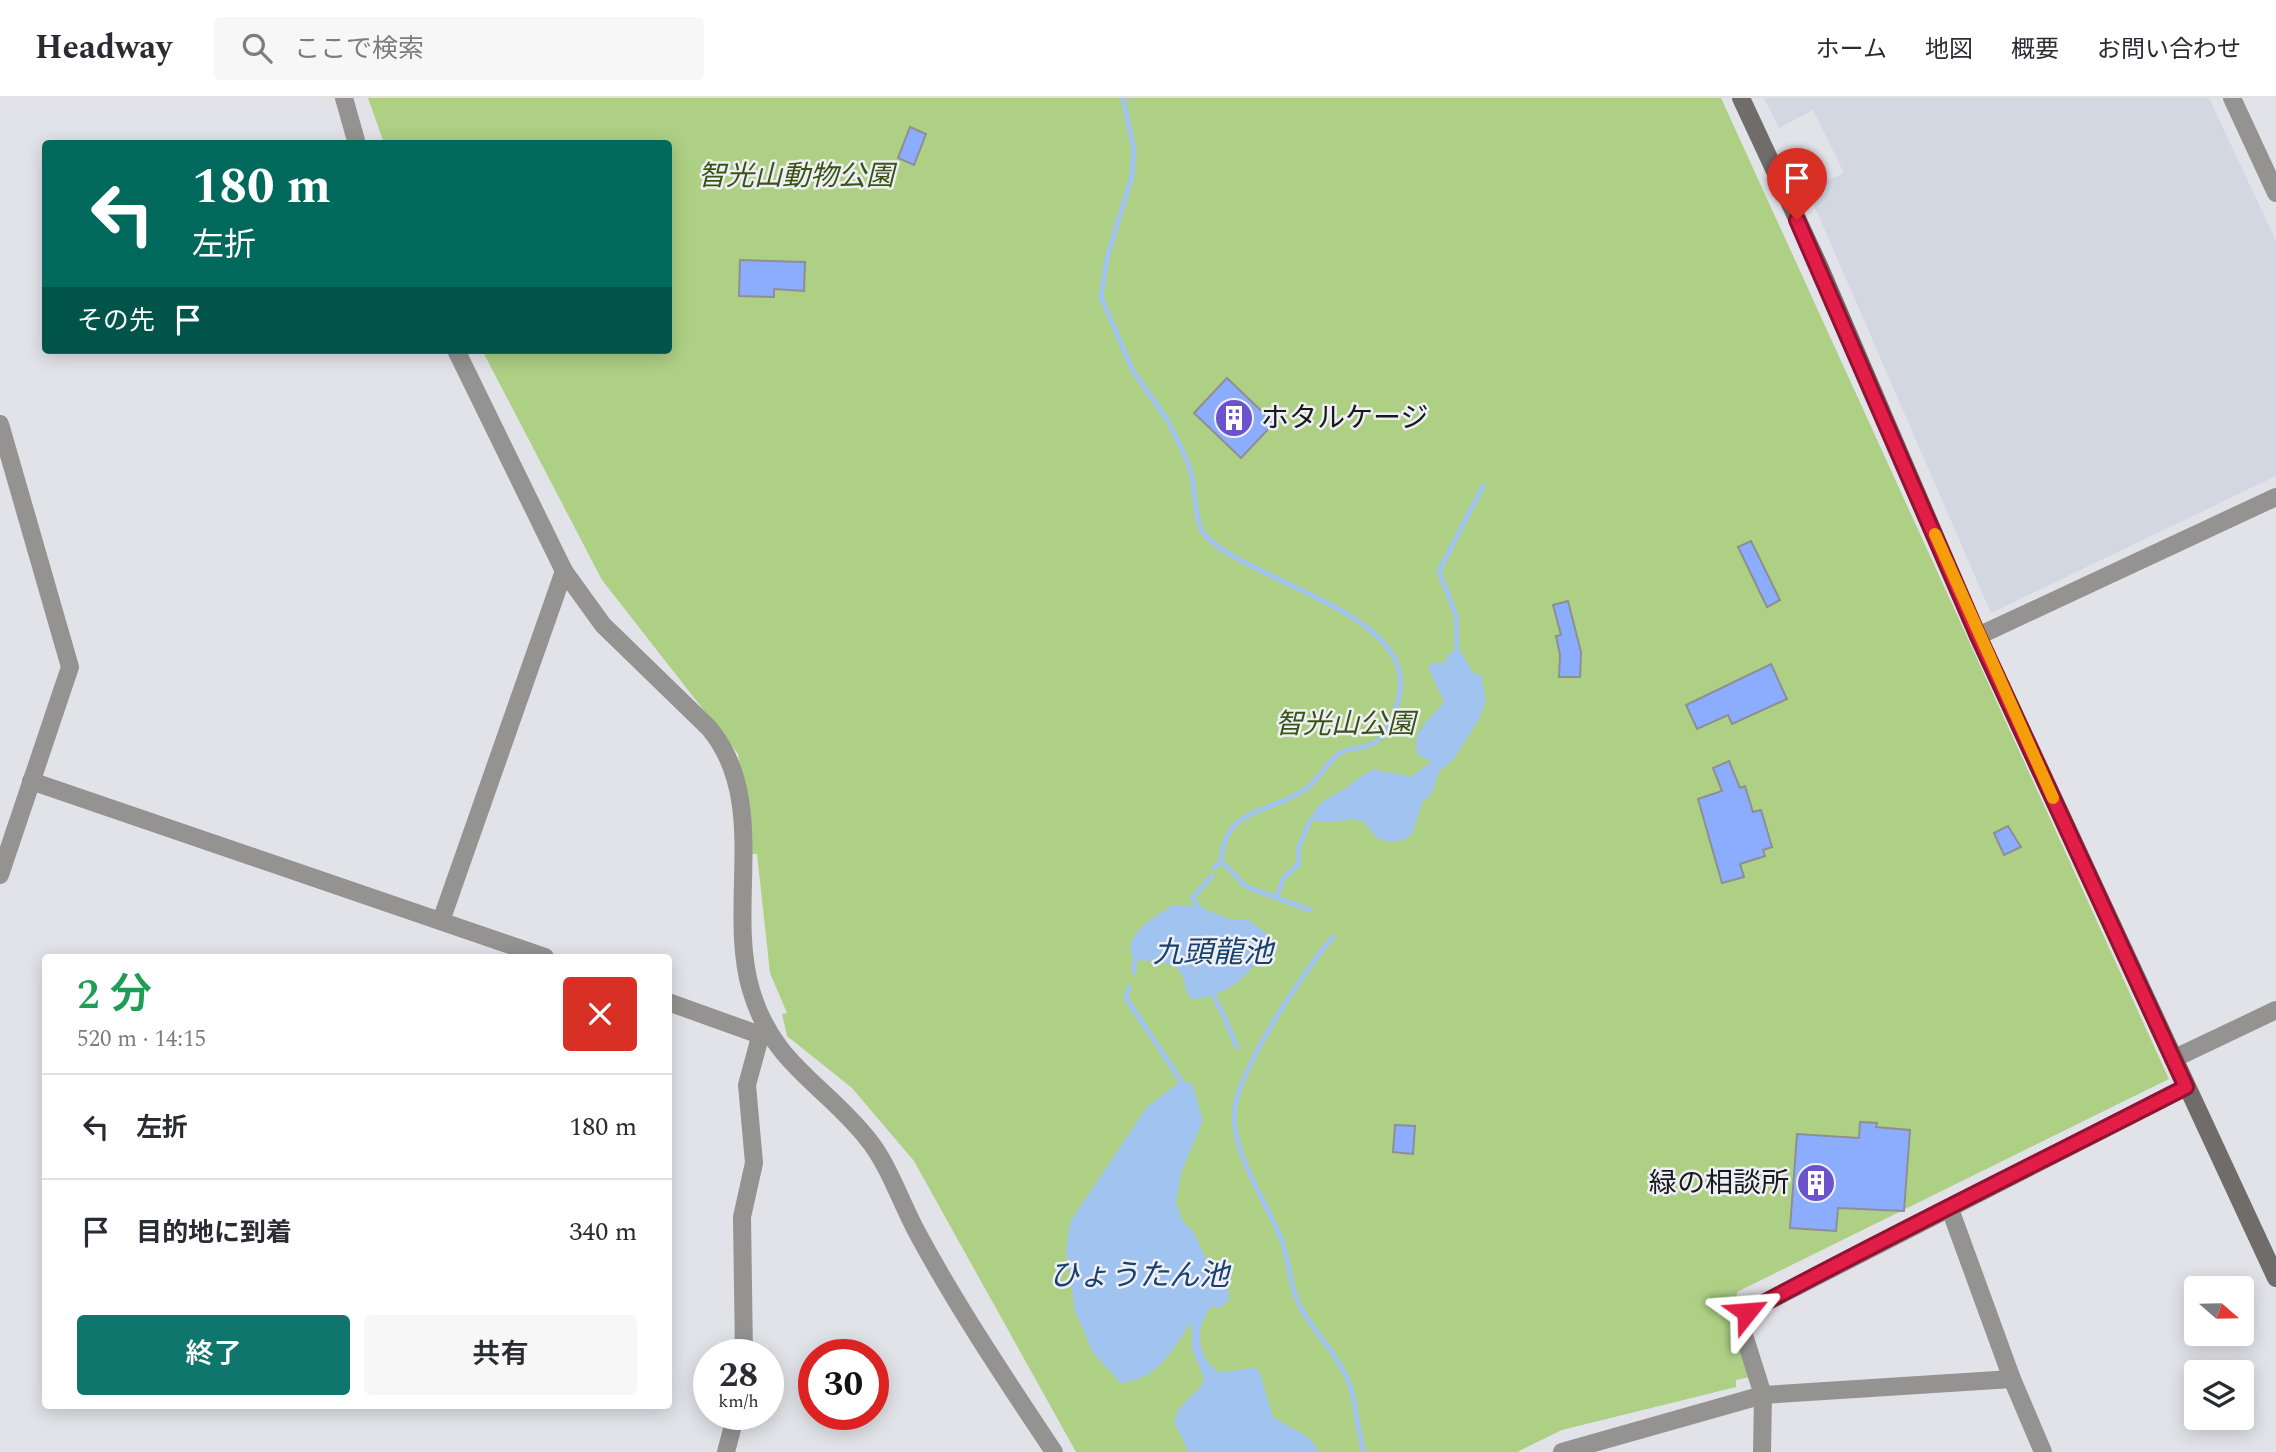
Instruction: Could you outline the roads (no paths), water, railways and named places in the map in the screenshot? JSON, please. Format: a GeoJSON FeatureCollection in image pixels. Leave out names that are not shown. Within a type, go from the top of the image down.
{"type":"FeatureCollection","features":[{"type":"Feature","properties":{"kind":"street"},"geometry":{"type":"LineString","coordinates":[[344,98],[357,140]]}},
{"type":"Feature","properties":{"kind":"street"},"geometry":{"type":"LineString","coordinates":[[1741,98],[1820,268],[1978,636],[2276,1278]]}},
{"type":"Feature","properties":{"kind":"street"},"geometry":{"type":"LineString","coordinates":[[2232,98],[2276,193]]}},
{"type":"Feature","properties":{"kind":"street"},"geometry":{"type":"LineString","coordinates":[[458,354],[564,571],[603,625],[722,744],[732,765],[745,839],[741,925],[750,987],[761,1031],[747,1085],[754,1163],[742,1217],[744,1339]]}},
{"type":"Feature","properties":{"kind":"street"},"geometry":{"type":"LineString","coordinates":[[0,424],[70,667],[0,875]]}},
{"type":"Feature","properties":{"kind":"street"},"geometry":{"type":"LineString","coordinates":[[1978,636],[2276,496]]}},
{"type":"Feature","properties":{"kind":"street"},"geometry":{"type":"LineString","coordinates":[[441,920],[564,571]]}},
{"type":"Feature","properties":{"kind":"street"},"geometry":{"type":"LineString","coordinates":[[31,781],[537,954]]}},
{"type":"Feature","properties":{"kind":"street"},"geometry":{"type":"LineString","coordinates":[[672,1003],[761,1031],[867,1138],[887,1169],[918,1236],[1054,1452]]}},
{"type":"Feature","properties":{"kind":"street"},"geometry":{"type":"LineString","coordinates":[[2173,1059],[2276,1010]]}},
{"type":"Feature","properties":{"kind":"street"},"geometry":{"type":"LineString","coordinates":[[1762,1452],[1763,1395],[1744,1335],[1747,1312],[1837,1263],[1950,1209],[2186,1087]]}},
{"type":"Feature","properties":{"kind":"street"},"geometry":{"type":"LineString","coordinates":[[1950,1209],[2012,1379],[2043,1452]]}},
{"type":"Feature","properties":{"kind":"street"},"geometry":{"type":"LineString","coordinates":[[1562,1452],[1763,1395],[2012,1379]]}},
{"type":"Feature","properties":{"kind":"street"},"geometry":{"type":"LineString","coordinates":[[726,1452],[732,1430]]}},
{"type":"Feature","properties":{"kind":"water"},"geometry":{"type":"Polygon","coordinates":[[[1458,647],[1473,673],[1481,674],[1486,700],[1479,719],[1453,760],[1439,771],[1432,793],[1422,803],[1412,834],[1404,840],[1389,842],[1375,837],[1365,822],[1326,822],[1311,819],[1322,802],[1375,769],[1410,777],[1429,764],[1429,760],[1418,755],[1416,740],[1444,702],[1428,667],[1435,662],[1445,663],[1448,655],[1458,647]]]}},
{"type":"Feature","properties":{"kind":"water","name":"九頭龍池"},"geometry":{"type":"Polygon","coordinates":[[[1173,905],[1198,906],[1231,920],[1247,919],[1266,933],[1272,945],[1262,953],[1244,977],[1231,987],[1216,994],[1192,999],[1180,971],[1175,967],[1162,962],[1135,960],[1131,951],[1131,943],[1141,928],[1173,905]]]}},
{"type":"Feature","properties":{"kind":"water","name":"ひょうたん池"},"geometry":{"type":"Polygon","coordinates":[[[1181,1081],[1192,1083],[1203,1120],[1181,1173],[1176,1203],[1183,1222],[1193,1231],[1210,1267],[1229,1291],[1229,1300],[1220,1308],[1210,1308],[1205,1317],[1200,1334],[1202,1351],[1219,1373],[1251,1368],[1259,1370],[1273,1417],[1309,1438],[1320,1452],[1189,1452],[1174,1423],[1178,1410],[1202,1385],[1204,1378],[1192,1349],[1192,1325],[1190,1324],[1170,1354],[1154,1370],[1145,1376],[1121,1383],[1093,1353],[1075,1311],[1066,1249],[1070,1222],[1147,1107],[1181,1081]]]}},
{"type":"Feature","properties":{"kind":"waterway"},"geometry":{"type":"LineString","coordinates":[[1123,98],[1134,150],[1132,176],[1107,258],[1101,297],[1133,371],[1168,421]]}},
{"type":"Feature","properties":{"kind":"waterway"},"geometry":{"type":"LineString","coordinates":[[1170,425],[1189,467],[1202,531],[1221,548],[1249,565],[1352,617],[1379,638],[1397,663],[1400,691],[1391,722],[1382,736],[1370,745],[1340,753],[1307,788],[1240,821],[1231,830],[1224,844],[1221,862],[1214,868]]}},
{"type":"Feature","properties":{"kind":"waterway"},"geometry":{"type":"LineString","coordinates":[[1457,648],[1456,615],[1439,571],[1483,486]]}},
{"type":"Feature","properties":{"kind":"waterway"},"geometry":{"type":"LineString","coordinates":[[1277,896],[1284,877],[1299,864],[1298,848],[1311,819]]}},
{"type":"Feature","properties":{"kind":"waterway"},"geometry":{"type":"LineString","coordinates":[[1221,862],[1247,887],[1310,910]]}},
{"type":"Feature","properties":{"kind":"waterway"},"geometry":{"type":"LineString","coordinates":[[1198,906],[1192,898],[1212,876]]}},
{"type":"Feature","properties":{"kind":"waterway"},"geometry":{"type":"LineString","coordinates":[[1333,937],[1289,997],[1258,1050],[1245,1076],[1234,1117],[1246,1165],[1282,1241],[1297,1300],[1349,1383],[1364,1452]]}},
{"type":"Feature","properties":{"kind":"waterway"},"geometry":{"type":"LineString","coordinates":[[1134,972],[1135,960]]}},
{"type":"Feature","properties":{"kind":"waterway"},"geometry":{"type":"LineString","coordinates":[[1129,987],[1126,998],[1181,1081]]}},
{"type":"Feature","properties":{"kind":"waterway"},"geometry":{"type":"LineString","coordinates":[[1214,997],[1220,1008]]}},
{"type":"Feature","properties":{"kind":"waterway"},"geometry":{"type":"LineString","coordinates":[[1221,1010],[1237,1047]]}},
{"type":"Feature","properties":{"kind":"place","name":"ホタルケージ"},"geometry":{"type":"Point","coordinates":[1234,418]}},
{"type":"Feature","properties":{"kind":"place","name":"緑の相談所"},"geometry":{"type":"Point","coordinates":[1816,1183]}},
{"type":"Feature","properties":{"kind":"park label","name":"智光山動物公園"},"geometry":{"type":"Point","coordinates":[796,176]}},
{"type":"Feature","properties":{"kind":"park label","name":"智光山公園"},"geometry":{"type":"Point","coordinates":[1345,724]}}]}
